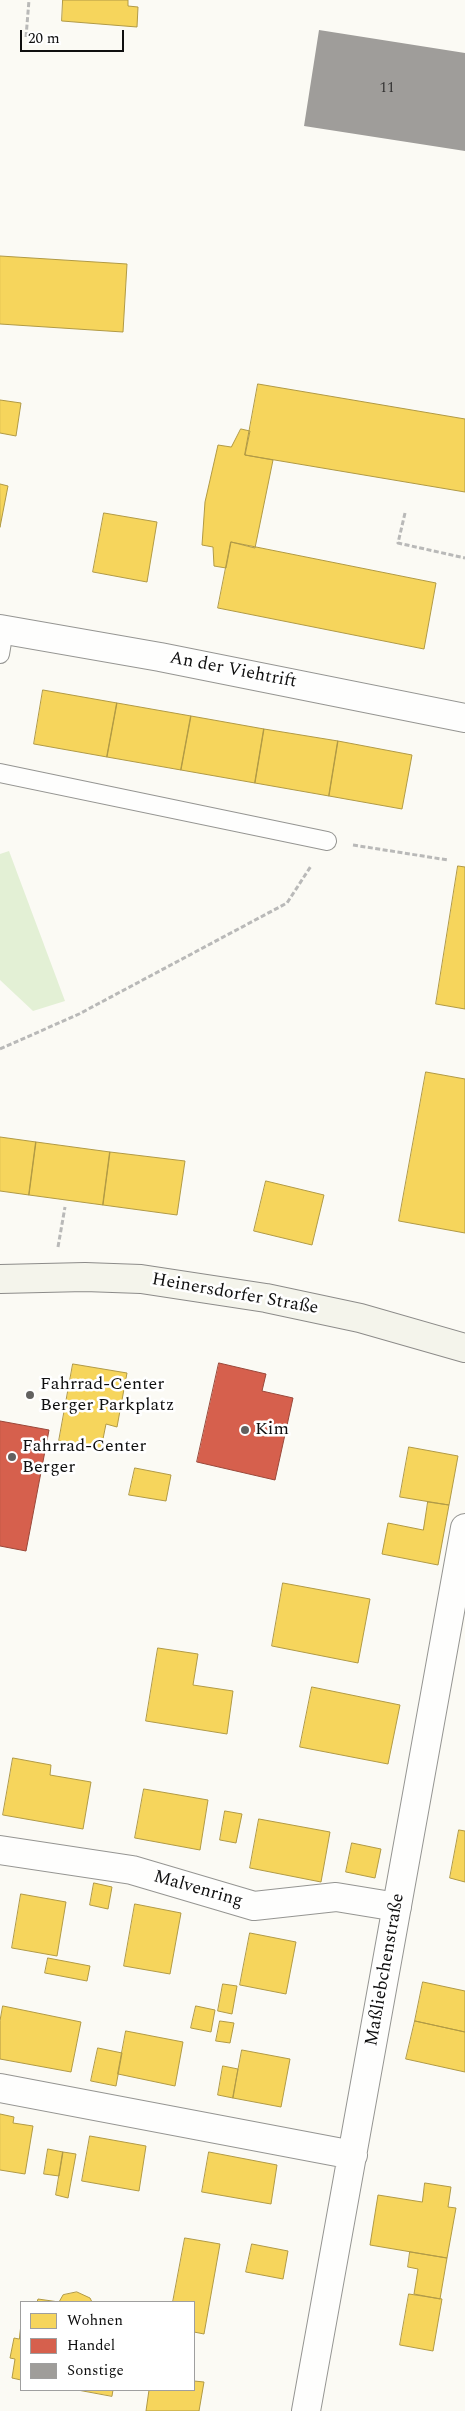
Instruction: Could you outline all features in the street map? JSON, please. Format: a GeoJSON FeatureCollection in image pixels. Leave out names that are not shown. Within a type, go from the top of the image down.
{"type":"FeatureCollection","features":[{"type":"Feature","properties":{"kind":"main road","name":"Heinersdorfer Straße"},"geometry":{"type":"LineString","coordinates":[[0,1279],[85,1277],[141,1279],[266,1298],[341,1314],[465,1348]]}},
{"type":"Feature","properties":{"kind":"street","name":"An der Viehtrift"},"geometry":{"type":"LineString","coordinates":[[1,638],[160,656],[465,718]]}},
{"type":"Feature","properties":{"kind":"street","name":"Maßliebchenstraße"},"geometry":{"type":"LineString","coordinates":[[306,2411],[465,1528]]}},
{"type":"Feature","properties":{"kind":"street","name":"Malvenring"},"geometry":{"type":"LineString","coordinates":[[0,1850],[132,1870],[254,1906],[336,1897],[397,1907]]}},
{"type":"Feature","properties":{"kind":"street"},"geometry":{"type":"LineString","coordinates":[[0,2088],[353,2155]]}},
{"type":"Feature","properties":{"kind":"lane"},"geometry":{"type":"LineString","coordinates":[[0,773],[327,840]]}},
{"type":"Feature","properties":{"kind":"path"},"geometry":{"type":"LineString","coordinates":[[26,37],[29,0]]}},
{"type":"Feature","properties":{"kind":"path"},"geometry":{"type":"LineString","coordinates":[[405,513],[398,542],[465,558]]}},
{"type":"Feature","properties":{"kind":"path"},"geometry":{"type":"LineString","coordinates":[[0,1049],[79,1014],[287,903],[327,840],[448,860]]}},
{"type":"Feature","properties":{"kind":"path"},"geometry":{"type":"LineString","coordinates":[[58,1250],[65,1207]]}},
{"type":"Feature","properties":{"kind":"green space"},"geometry":{"type":"Polygon","coordinates":[[[9,851],[65,1001],[33,1011],[0,980],[0,854],[9,851]]]}},
{"type":"Feature","properties":{"kind":"building: Wohnen"},"geometry":{"type":"Polygon","coordinates":[[[63,0],[128,0],[128,6],[138,7],[137,27],[62,21],[63,0]]]}},
{"type":"Feature","properties":{"kind":"building: Wohnen"},"geometry":{"type":"Polygon","coordinates":[[[0,256],[127,264],[123,332],[0,324],[0,256]]]}},
{"type":"Feature","properties":{"kind":"building: Wohnen"},"geometry":{"type":"Polygon","coordinates":[[[258,384],[465,419],[465,492],[245,455],[258,384]]]}},
{"type":"Feature","properties":{"kind":"building: Wohnen"},"geometry":{"type":"Polygon","coordinates":[[[0,400],[21,403],[16,436],[0,433],[0,400]]]}},
{"type":"Feature","properties":{"kind":"building: Wohnen"},"geometry":{"type":"Polygon","coordinates":[[[241,429],[250,431],[245,455],[273,460],[255,548],[231,542],[226,568],[214,566],[213,547],[202,545],[205,502],[218,445],[231,447],[241,429]]]}},
{"type":"Feature","properties":{"kind":"building: Wohnen"},"geometry":{"type":"Polygon","coordinates":[[[0,484],[8,486],[0,527],[0,484]]]}},
{"type":"Feature","properties":{"kind":"building: Wohnen"},"geometry":{"type":"Polygon","coordinates":[[[104,513],[157,522],[147,582],[93,572],[104,513]]]}},
{"type":"Feature","properties":{"kind":"building: Wohnen"},"geometry":{"type":"Polygon","coordinates":[[[231,542],[436,583],[424,649],[218,608],[231,542]]]}},
{"type":"Feature","properties":{"kind":"building: Wohnen"},"geometry":{"type":"Polygon","coordinates":[[[43,690],[117,703],[107,757],[34,744],[43,690]]]}},
{"type":"Feature","properties":{"kind":"building: Wohnen"},"geometry":{"type":"Polygon","coordinates":[[[117,703],[191,716],[181,770],[107,757],[117,703]]]}},
{"type":"Feature","properties":{"kind":"building: Wohnen"},"geometry":{"type":"Polygon","coordinates":[[[191,716],[264,729],[255,783],[181,770],[191,716]]]}},
{"type":"Feature","properties":{"kind":"building: Wohnen"},"geometry":{"type":"Polygon","coordinates":[[[264,729],[338,741],[329,796],[255,783],[264,729]]]}},
{"type":"Feature","properties":{"kind":"building: Wohnen"},"geometry":{"type":"Polygon","coordinates":[[[338,741],[412,755],[402,809],[329,796],[338,741]]]}},
{"type":"Feature","properties":{"kind":"building: Wohnen"},"geometry":{"type":"Polygon","coordinates":[[[458,866],[465,867],[465,1009],[436,1004],[458,866]]]}},
{"type":"Feature","properties":{"kind":"building: Wohnen"},"geometry":{"type":"Polygon","coordinates":[[[426,1072],[465,1079],[465,1233],[399,1221],[426,1072]]]}},
{"type":"Feature","properties":{"kind":"building: Wohnen"},"geometry":{"type":"Polygon","coordinates":[[[0,1137],[36,1142],[29,1195],[0,1191],[0,1137]]]}},
{"type":"Feature","properties":{"kind":"building: Wohnen"},"geometry":{"type":"Polygon","coordinates":[[[36,1142],[110,1152],[103,1205],[29,1195],[36,1142]]]}},
{"type":"Feature","properties":{"kind":"building: Wohnen"},"geometry":{"type":"Polygon","coordinates":[[[110,1152],[185,1161],[177,1215],[103,1205],[110,1152]]]}},
{"type":"Feature","properties":{"kind":"building: Wohnen"},"geometry":{"type":"Polygon","coordinates":[[[266,1181],[324,1195],[312,1245],[254,1231],[266,1181]]]}},
{"type":"Feature","properties":{"kind":"building: Wohnen"},"geometry":{"type":"Polygon","coordinates":[[[73,1364],[127,1373],[117,1427],[106,1424],[101,1449],[59,1441],[73,1364]]]}},
{"type":"Feature","properties":{"kind":"building: Wohnen"},"geometry":{"type":"Polygon","coordinates":[[[409,1447],[458,1456],[449,1505],[400,1497],[409,1447]]]}},
{"type":"Feature","properties":{"kind":"building: Wohnen"},"geometry":{"type":"Polygon","coordinates":[[[135,1468],[171,1475],[166,1501],[129,1495],[135,1468]]]}},
{"type":"Feature","properties":{"kind":"building: Wohnen"},"geometry":{"type":"Polygon","coordinates":[[[428,1502],[449,1505],[438,1565],[382,1554],[388,1523],[423,1530],[428,1502]]]}},
{"type":"Feature","properties":{"kind":"building: Wohnen"},"geometry":{"type":"Polygon","coordinates":[[[283,1583],[370,1599],[358,1663],[272,1646],[283,1583]]]}},
{"type":"Feature","properties":{"kind":"building: Wohnen"},"geometry":{"type":"Polygon","coordinates":[[[158,1648],[198,1654],[193,1685],[233,1691],[227,1734],[146,1721],[158,1648]]]}},
{"type":"Feature","properties":{"kind":"building: Wohnen"},"geometry":{"type":"Polygon","coordinates":[[[312,1687],[400,1705],[388,1764],[300,1747],[312,1687]]]}},
{"type":"Feature","properties":{"kind":"building: Wohnen"},"geometry":{"type":"Polygon","coordinates":[[[13,1758],[51,1765],[50,1775],[91,1782],[83,1829],[3,1815],[13,1758]]]}},
{"type":"Feature","properties":{"kind":"building: Wohnen"},"geometry":{"type":"Polygon","coordinates":[[[144,1789],[208,1800],[200,1850],[135,1838],[144,1789]]]}},
{"type":"Feature","properties":{"kind":"building: Wohnen"},"geometry":{"type":"Polygon","coordinates":[[[225,1811],[242,1814],[236,1843],[220,1840],[225,1811]]]}},
{"type":"Feature","properties":{"kind":"building: Wohnen"},"geometry":{"type":"Polygon","coordinates":[[[259,1819],[330,1832],[321,1882],[250,1868],[259,1819]]]}},
{"type":"Feature","properties":{"kind":"building: Wohnen"},"geometry":{"type":"Polygon","coordinates":[[[459,1830],[465,1831],[465,1882],[450,1878],[459,1830]]]}},
{"type":"Feature","properties":{"kind":"building: Wohnen"},"geometry":{"type":"Polygon","coordinates":[[[352,1843],[381,1849],[375,1878],[346,1872],[352,1843]]]}},
{"type":"Feature","properties":{"kind":"building: Wohnen"},"geometry":{"type":"Polygon","coordinates":[[[94,1883],[112,1887],[108,1909],[90,1905],[94,1883]]]}},
{"type":"Feature","properties":{"kind":"building: Wohnen"},"geometry":{"type":"Polygon","coordinates":[[[21,1894],[66,1902],[57,1956],[12,1948],[21,1894]]]}},
{"type":"Feature","properties":{"kind":"building: Wohnen"},"geometry":{"type":"Polygon","coordinates":[[[135,1904],[181,1913],[170,1974],[124,1966],[135,1904]]]}},
{"type":"Feature","properties":{"kind":"building: Wohnen"},"geometry":{"type":"Polygon","coordinates":[[[250,1933],[296,1942],[286,1994],[240,1985],[250,1933]]]}},
{"type":"Feature","properties":{"kind":"building: Wohnen"},"geometry":{"type":"Polygon","coordinates":[[[48,1958],[90,1966],[87,1981],[45,1973],[48,1958]]]}},
{"type":"Feature","properties":{"kind":"building: Wohnen"},"geometry":{"type":"Polygon","coordinates":[[[423,1982],[465,1991],[465,2032],[415,2021],[423,1982]]]}},
{"type":"Feature","properties":{"kind":"building: Wohnen"},"geometry":{"type":"Polygon","coordinates":[[[223,1984],[237,1986],[232,2014],[218,2011],[223,1984]]]}},
{"type":"Feature","properties":{"kind":"building: Wohnen"},"geometry":{"type":"Polygon","coordinates":[[[3,2006],[81,2022],[71,2072],[0,2059],[0,2021],[3,2006]]]}},
{"type":"Feature","properties":{"kind":"building: Wohnen"},"geometry":{"type":"Polygon","coordinates":[[[196,2006],[215,2010],[211,2032],[191,2028],[196,2006]]]}},
{"type":"Feature","properties":{"kind":"building: Wohnen"},"geometry":{"type":"Polygon","coordinates":[[[220,2021],[234,2023],[230,2043],[216,2041],[220,2021]]]}},
{"type":"Feature","properties":{"kind":"building: Wohnen"},"geometry":{"type":"Polygon","coordinates":[[[415,2021],[465,2032],[465,2072],[406,2059],[415,2021]]]}},
{"type":"Feature","properties":{"kind":"building: Wohnen"},"geometry":{"type":"Polygon","coordinates":[[[126,2031],[183,2042],[175,2086],[118,2074],[126,2031]]]}},
{"type":"Feature","properties":{"kind":"building: Wohnen"},"geometry":{"type":"Polygon","coordinates":[[[98,2048],[122,2053],[116,2086],[91,2081],[98,2048]]]}},
{"type":"Feature","properties":{"kind":"building: Wohnen"},"geometry":{"type":"Polygon","coordinates":[[[242,2050],[290,2059],[281,2107],[233,2098],[242,2050]]]}},
{"type":"Feature","properties":{"kind":"building: Wohnen"},"geometry":{"type":"Polygon","coordinates":[[[223,2066],[238,2069],[233,2098],[218,2095],[223,2066]]]}},
{"type":"Feature","properties":{"kind":"building: Wohnen"},"geometry":{"type":"Polygon","coordinates":[[[0,2114],[14,2117],[13,2123],[33,2126],[25,2174],[0,2170],[0,2114]]]}},
{"type":"Feature","properties":{"kind":"building: Wohnen"},"geometry":{"type":"Polygon","coordinates":[[[90,2136],[146,2146],[139,2191],[82,2181],[90,2136]]]}},
{"type":"Feature","properties":{"kind":"building: Wohnen"},"geometry":{"type":"Polygon","coordinates":[[[48,2149],[63,2152],[59,2176],[44,2174],[48,2149]]]}},
{"type":"Feature","properties":{"kind":"building: Wohnen"},"geometry":{"type":"Polygon","coordinates":[[[63,2152],[76,2154],[68,2198],[56,2195],[63,2152]]]}},
{"type":"Feature","properties":{"kind":"building: Wohnen"},"geometry":{"type":"Polygon","coordinates":[[[209,2152],[277,2165],[271,2204],[202,2192],[209,2152]]]}},
{"type":"Feature","properties":{"kind":"building: Wohnen"},"geometry":{"type":"Polygon","coordinates":[[[425,2183],[451,2187],[448,2207],[456,2208],[447,2258],[370,2245],[378,2195],[422,2202],[425,2183]]]}},
{"type":"Feature","properties":{"kind":"building: Wohnen"},"geometry":{"type":"Polygon","coordinates":[[[185,2238],[220,2244],[204,2334],[195,2332],[195,2301],[173,2301],[185,2238]]]}},
{"type":"Feature","properties":{"kind":"building: Wohnen"},"geometry":{"type":"Polygon","coordinates":[[[252,2244],[288,2251],[283,2279],[246,2272],[252,2244]]]}},
{"type":"Feature","properties":{"kind":"building: Wohnen"},"geometry":{"type":"Polygon","coordinates":[[[410,2252],[447,2258],[440,2299],[414,2294],[418,2269],[408,2267],[410,2252]]]}},
{"type":"Feature","properties":{"kind":"building: Wohnen"},"geometry":{"type":"Polygon","coordinates":[[[77,2292],[90,2298],[92,2301],[60,2301],[63,2295],[77,2292]]]}},
{"type":"Feature","properties":{"kind":"building: Wohnen"},"geometry":{"type":"Polygon","coordinates":[[[409,2294],[442,2299],[433,2351],[400,2345],[409,2294]]]}},
{"type":"Feature","properties":{"kind":"building: Wohnen"},"geometry":{"type":"Polygon","coordinates":[[[20,2332],[20,2380],[12,2378],[15,2359],[10,2358],[14,2338],[19,2339],[20,2332]]]}},
{"type":"Feature","properties":{"kind":"building: Wohnen"},"geometry":{"type":"Polygon","coordinates":[[[195,2381],[204,2382],[199,2411],[146,2411],[149,2391],[195,2391],[195,2381]]]}},
{"type":"Feature","properties":{"kind":"building: Wohnen"},"geometry":{"type":"Polygon","coordinates":[[[84,2391],[113,2391],[112,2396],[84,2391]]]}},
{"type":"Feature","properties":{"kind":"building: Handel","name":"Kim"},"geometry":{"type":"Polygon","coordinates":[[[219,1363],[266,1374],[262,1391],[293,1398],[275,1480],[197,1462],[219,1363]]]}},
{"type":"Feature","properties":{"kind":"building: Handel"},"geometry":{"type":"Polygon","coordinates":[[[0,1421],[49,1430],[26,1551],[0,1546],[0,1421]]]}},
{"type":"Feature","properties":{"kind":"building: Sonstige"},"geometry":{"type":"Polygon","coordinates":[[[319,30],[465,53],[465,151],[304,126],[319,30]]]}},
{"type":"Feature","properties":{"kind":"place","name":"Fahrrad-Center Berger Parkplatz"},"geometry":{"type":"Point","coordinates":[30,1395]}},
{"type":"Feature","properties":{"kind":"place","name":"Kim"},"geometry":{"type":"Point","coordinates":[245,1430]}},
{"type":"Feature","properties":{"kind":"place","name":"Fahrrad-Center Berger"},"geometry":{"type":"Point","coordinates":[12,1457]}}]}
